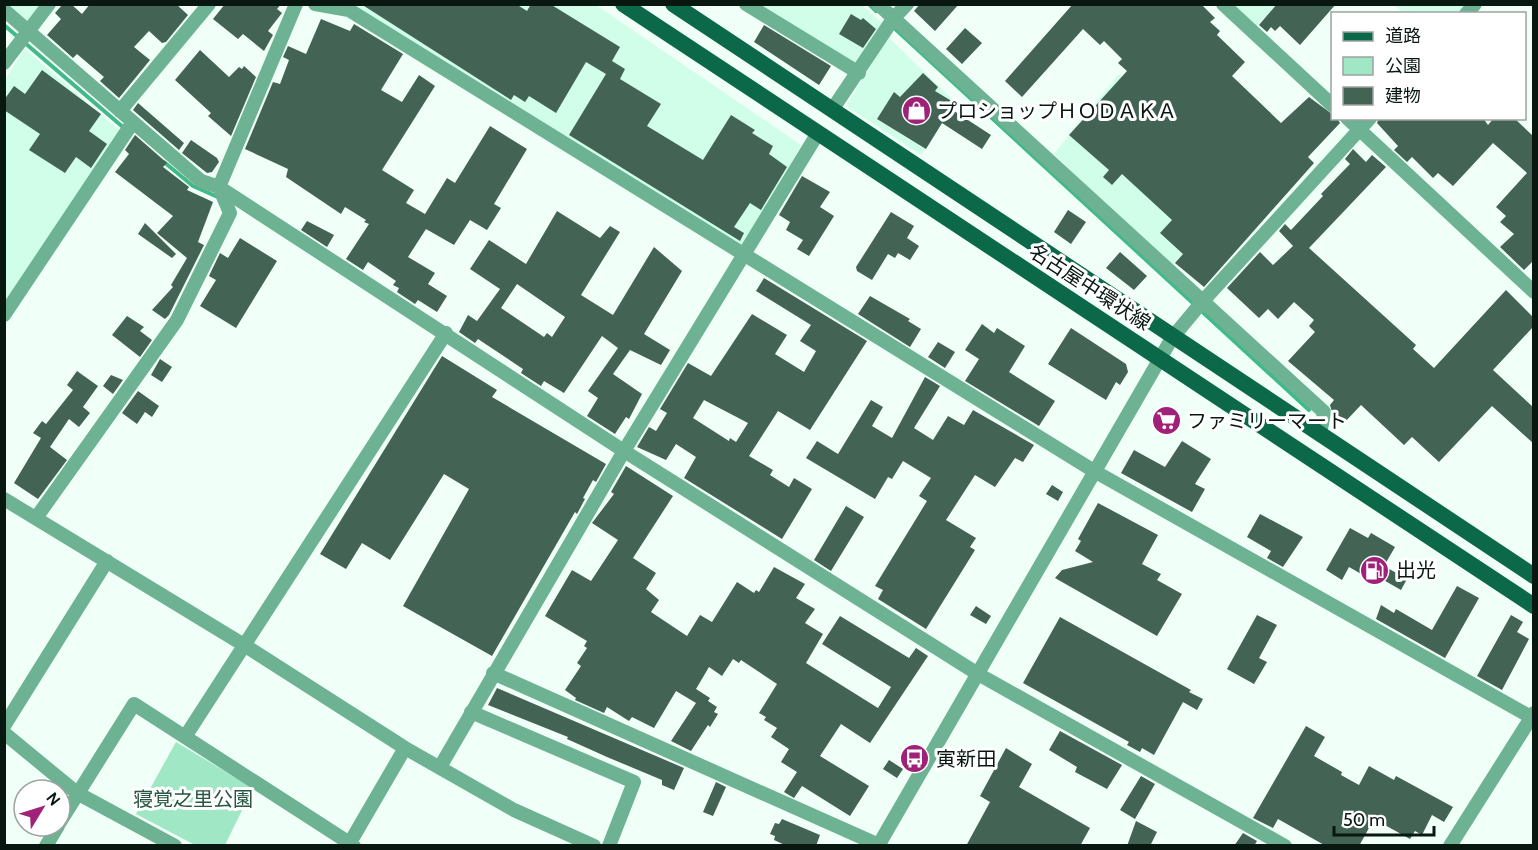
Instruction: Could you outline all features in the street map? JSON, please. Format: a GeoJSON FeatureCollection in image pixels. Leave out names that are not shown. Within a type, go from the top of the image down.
{"type":"FeatureCollection","features":[{"type":"Feature","properties":{"kind":"main road","name":"名古屋中環状線"},"geometry":{"type":"LineString","coordinates":[[622,4],[1533,606]]}},
{"type":"Feature","properties":{"kind":"main road","name":"名古屋中環状線"},"geometry":{"type":"LineString","coordinates":[[673,4],[1533,576]]}},
{"type":"Feature","properties":{"kind":"street"},"geometry":{"type":"LineString","coordinates":[[4,63],[49,4]]}},
{"type":"Feature","properties":{"kind":"street"},"geometry":{"type":"LineString","coordinates":[[120,111],[209,4]]}},
{"type":"Feature","properties":{"kind":"street"},"geometry":{"type":"LineString","coordinates":[[36,518],[177,320],[230,213],[219,187],[296,4]]}},
{"type":"Feature","properties":{"kind":"street"},"geometry":{"type":"LineString","coordinates":[[315,4],[349,10],[1094,471],[1532,715],[1450,846]]}},
{"type":"Feature","properties":{"kind":"street"},"geometry":{"type":"LineString","coordinates":[[746,4],[859,73]]}},
{"type":"Feature","properties":{"kind":"street"},"geometry":{"type":"LineString","coordinates":[[878,4],[891,23],[1198,306],[1324,412],[1320,435]]}},
{"type":"Feature","properties":{"kind":"street"},"geometry":{"type":"LineString","coordinates":[[832,110],[891,23],[907,4]]}},
{"type":"Feature","properties":{"kind":"street"},"geometry":{"type":"LineString","coordinates":[[1223,4],[1331,104]]}},
{"type":"Feature","properties":{"kind":"street"},"geometry":{"type":"LineString","coordinates":[[4,10],[201,180],[219,187],[624,451],[978,674],[1285,846]]}},
{"type":"Feature","properties":{"kind":"street"},"geometry":{"type":"LineString","coordinates":[[1349,120],[1533,292]]}},
{"type":"Feature","properties":{"kind":"street"},"geometry":{"type":"LineString","coordinates":[[493,673],[879,845],[1172,338],[1198,306],[1368,120]]}},
{"type":"Feature","properties":{"kind":"street"},"geometry":{"type":"LineString","coordinates":[[4,315],[133,122]]}},
{"type":"Feature","properties":{"kind":"street"},"geometry":{"type":"LineString","coordinates":[[440,767],[624,451],[818,134]]}},
{"type":"Feature","properties":{"kind":"street"},"geometry":{"type":"LineString","coordinates":[[185,737],[446,333]]}},
{"type":"Feature","properties":{"kind":"street"},"geometry":{"type":"LineString","coordinates":[[4,499],[244,645],[405,748],[514,810],[594,846]]}},
{"type":"Feature","properties":{"kind":"street"},"geometry":{"type":"LineString","coordinates":[[4,726],[107,561]]}},
{"type":"Feature","properties":{"kind":"street"},"geometry":{"type":"LineString","coordinates":[[72,802],[134,704],[351,845],[405,748]]}},
{"type":"Feature","properties":{"kind":"street"},"geometry":{"type":"LineString","coordinates":[[471,712],[634,782],[609,846]]}},
{"type":"Feature","properties":{"kind":"street"},"geometry":{"type":"LineString","coordinates":[[4,733],[77,793],[175,846]]}},
{"type":"Feature","properties":{"kind":"shaded area"},"geometry":{"type":"Polygon","coordinates":[[[5,4],[43,5],[26,24],[5,4]]]}},
{"type":"Feature","properties":{"kind":"shaded area"},"geometry":{"type":"Polygon","coordinates":[[[349,4],[596,5],[801,145],[744,248],[349,4]]]}},
{"type":"Feature","properties":{"kind":"shaded area"},"geometry":{"type":"Polygon","coordinates":[[[752,5],[862,5],[882,23],[857,68],[752,5]]]}},
{"type":"Feature","properties":{"kind":"shaded area"},"geometry":{"type":"Polygon","coordinates":[[[1231,5],[1277,5],[1256,27],[1231,5]]]}},
{"type":"Feature","properties":{"kind":"shaded area"},"geometry":{"type":"Polygon","coordinates":[[[1394,5],[1468,5],[1461,12],[1403,12],[1394,5]]]}},
{"type":"Feature","properties":{"kind":"shaded area"},"geometry":{"type":"Polygon","coordinates":[[[888,37],[956,103],[921,155],[846,106],[888,37]]]}},
{"type":"Feature","properties":{"kind":"shaded area"},"geometry":{"type":"Polygon","coordinates":[[[25,49],[120,131],[5,303],[5,79],[25,49]]]}},
{"type":"Feature","properties":{"kind":"shaded area"},"geometry":{"type":"Polygon","coordinates":[[[1119,74],[1243,186],[1170,268],[1054,154],[1119,74]]]}},
{"type":"Feature","properties":{"kind":"green space","name":"寝覚之里公園"},"geometry":{"type":"Polygon","coordinates":[[[176,742],[253,788],[225,845],[195,845],[136,814],[176,742]]]}},
{"type":"Feature","properties":{"kind":"building"},"geometry":{"type":"Polygon","coordinates":[[[63,4],[71,4],[82,14],[90,4],[176,4],[188,15],[166,42],[162,43],[149,31],[134,47],[150,60],[119,98],[100,81],[104,77],[77,54],[73,58],[47,35],[61,19],[55,13],[63,4]]]}},
{"type":"Feature","properties":{"kind":"building"},"geometry":{"type":"Polygon","coordinates":[[[225,4],[281,4],[277,9],[282,13],[268,31],[273,35],[264,51],[243,34],[238,39],[213,19],[225,4]]]}},
{"type":"Feature","properties":{"kind":"building"},"geometry":{"type":"Polygon","coordinates":[[[361,4],[516,4],[527,11],[531,4],[550,4],[620,47],[612,61],[625,69],[620,79],[661,104],[647,126],[703,160],[731,115],[755,130],[752,133],[773,146],[769,154],[787,167],[761,210],[750,203],[734,227],[744,233],[740,241],[569,135],[606,74],[586,62],[556,113],[529,96],[525,102],[514,95],[511,100],[361,4]]]}},
{"type":"Feature","properties":{"kind":"building"},"geometry":{"type":"Polygon","coordinates":[[[920,4],[959,4],[935,31],[914,11],[920,4]]]}},
{"type":"Feature","properties":{"kind":"building"},"geometry":{"type":"Polygon","coordinates":[[[1073,4],[1201,4],[1215,18],[1210,22],[1220,31],[1217,35],[1245,62],[1232,76],[1281,123],[1309,97],[1331,113],[1331,120],[1338,120],[1340,123],[1308,157],[1314,163],[1204,287],[1175,263],[1183,254],[1160,233],[1172,220],[1122,174],[1112,185],[1103,177],[1109,170],[1069,135],[1127,71],[1118,63],[1122,59],[1104,41],[1100,45],[1083,29],[1022,97],[1005,81],[1073,4]]]}},
{"type":"Feature","properties":{"kind":"building"},"geometry":{"type":"Polygon","coordinates":[[[1277,4],[1336,4],[1300,45],[1280,26],[1275,31],[1271,27],[1267,32],[1259,25],[1277,4]]]}},
{"type":"Feature","properties":{"kind":"building"},"geometry":{"type":"Polygon","coordinates":[[[851,14],[861,20],[863,18],[876,29],[863,48],[839,34],[851,14]]]}},
{"type":"Feature","properties":{"kind":"building"},"geometry":{"type":"Polygon","coordinates":[[[321,19],[350,31],[354,24],[403,54],[381,90],[402,102],[419,75],[435,86],[382,170],[414,190],[406,203],[425,214],[447,178],[455,183],[490,126],[527,149],[494,204],[501,208],[487,230],[470,220],[454,245],[426,229],[408,257],[435,273],[428,284],[447,296],[437,312],[418,300],[415,304],[397,292],[399,288],[393,285],[396,281],[368,262],[363,270],[346,259],[369,224],[364,222],[366,220],[345,207],[341,214],[286,177],[288,169],[245,149],[273,82],[280,84],[289,60],[283,57],[288,46],[306,54],[321,19]]]}},
{"type":"Feature","properties":{"kind":"building"},"geometry":{"type":"Polygon","coordinates":[[[764,25],[831,66],[819,85],[754,42],[764,25]]]}},
{"type":"Feature","properties":{"kind":"building"},"geometry":{"type":"Polygon","coordinates":[[[965,28],[982,43],[962,64],[946,49],[965,28]]]}},
{"type":"Feature","properties":{"kind":"building"},"geometry":{"type":"Polygon","coordinates":[[[200,50],[229,77],[239,67],[242,69],[244,66],[256,77],[231,136],[208,116],[211,113],[175,80],[200,50]]]}},
{"type":"Feature","properties":{"kind":"building"},"geometry":{"type":"Polygon","coordinates":[[[42,70],[101,114],[89,131],[107,144],[91,168],[76,157],[65,173],[29,150],[40,134],[4,110],[4,100],[14,86],[25,94],[42,70]]]}},
{"type":"Feature","properties":{"kind":"building","name":"プロショップＨＯＤＡＫＡ"},"geometry":{"type":"Polygon","coordinates":[[[923,73],[938,87],[935,91],[955,103],[951,109],[991,135],[982,149],[942,123],[926,149],[877,119],[894,92],[900,97],[923,73]]]}},
{"type":"Feature","properties":{"kind":"building"},"geometry":{"type":"Polygon","coordinates":[[[138,103],[184,143],[179,150],[133,110],[138,103]]]}},
{"type":"Feature","properties":{"kind":"building"},"geometry":{"type":"Polygon","coordinates":[[[1378,120],[1484,120],[1488,125],[1492,120],[1516,120],[1533,136],[1533,261],[1524,270],[1500,247],[1514,234],[1500,222],[1506,216],[1496,207],[1527,173],[1493,143],[1453,186],[1438,173],[1433,178],[1412,157],[1407,162],[1394,150],[1398,146],[1377,123],[1378,120]]]}},
{"type":"Feature","properties":{"kind":"building"},"geometry":{"type":"Polygon","coordinates":[[[135,135],[167,163],[163,167],[189,187],[187,190],[213,202],[198,242],[204,245],[165,319],[152,310],[173,287],[171,285],[187,258],[157,233],[173,216],[115,172],[129,154],[125,150],[135,135]]]}},
{"type":"Feature","properties":{"kind":"building"},"geometry":{"type":"Polygon","coordinates":[[[191,140],[217,158],[219,162],[212,172],[207,173],[182,153],[191,140]]]}},
{"type":"Feature","properties":{"kind":"building"},"geometry":{"type":"Polygon","coordinates":[[[1353,149],[1366,162],[1372,155],[1386,167],[1309,248],[1416,345],[1413,349],[1434,368],[1506,290],[1533,317],[1533,327],[1493,370],[1533,407],[1533,443],[1492,406],[1439,462],[1412,437],[1404,445],[1361,405],[1343,424],[1333,415],[1330,405],[1334,400],[1288,361],[1315,332],[1309,326],[1314,320],[1294,302],[1278,319],[1268,309],[1259,318],[1227,288],[1260,252],[1273,265],[1293,246],[1279,231],[1285,224],[1291,230],[1323,196],[1321,194],[1350,164],[1345,159],[1353,149]]]}},
{"type":"Feature","properties":{"kind":"building"},"geometry":{"type":"Polygon","coordinates":[[[802,176],[830,192],[820,207],[834,216],[809,256],[797,249],[803,240],[786,230],[790,222],[779,215],[802,176]]]}},
{"type":"Feature","properties":{"kind":"building"},"geometry":{"type":"Polygon","coordinates":[[[1068,210],[1086,222],[1071,244],[1054,232],[1068,210]]]}},
{"type":"Feature","properties":{"kind":"building"},"geometry":{"type":"Polygon","coordinates":[[[557,211],[600,238],[610,226],[620,232],[581,295],[613,315],[654,247],[682,271],[644,334],[670,350],[661,365],[630,350],[613,374],[642,394],[629,419],[626,417],[615,434],[587,416],[598,398],[588,391],[618,348],[602,336],[564,393],[544,381],[541,386],[521,373],[523,369],[478,339],[475,343],[459,332],[468,315],[477,321],[500,289],[470,269],[489,240],[526,264],[557,211]],[[517,284],[501,308],[544,337],[547,333],[552,337],[565,317],[517,284]]]}},
{"type":"Feature","properties":{"kind":"building"},"geometry":{"type":"Polygon","coordinates":[[[891,212],[914,226],[907,238],[919,246],[910,260],[898,253],[895,258],[888,254],[872,280],[857,271],[856,267],[891,212]]]}},
{"type":"Feature","properties":{"kind":"building"},"geometry":{"type":"Polygon","coordinates":[[[307,221],[334,235],[327,247],[301,230],[307,221]]]}},
{"type":"Feature","properties":{"kind":"building"},"geometry":{"type":"Polygon","coordinates":[[[145,223],[176,254],[172,258],[138,234],[145,223]]]}},
{"type":"Feature","properties":{"kind":"building"},"geometry":{"type":"Polygon","coordinates":[[[240,238],[277,261],[236,328],[200,306],[216,280],[209,276],[220,253],[228,258],[240,238]]]}},
{"type":"Feature","properties":{"kind":"building"},"geometry":{"type":"Polygon","coordinates":[[[1120,252],[1147,276],[1134,290],[1106,268],[1120,252]]]}},
{"type":"Feature","properties":{"kind":"building"},"geometry":{"type":"Polygon","coordinates":[[[764,278],[867,341],[810,430],[778,411],[749,456],[773,470],[770,475],[789,487],[794,478],[812,489],[782,539],[684,478],[696,457],[676,444],[666,460],[637,447],[649,427],[656,431],[667,413],[660,409],[688,363],[711,376],[752,314],[787,335],[775,354],[804,372],[816,351],[800,341],[811,325],[756,291],[764,278]],[[704,400],[693,418],[729,441],[730,438],[736,442],[748,423],[704,400]]]}},
{"type":"Feature","properties":{"kind":"building"},"geometry":{"type":"Polygon","coordinates":[[[870,296],[910,319],[908,321],[921,329],[910,347],[858,314],[870,296]]]}},
{"type":"Feature","properties":{"kind":"building"},"geometry":{"type":"Polygon","coordinates":[[[127,316],[144,327],[140,331],[152,340],[140,357],[112,335],[127,316]]]}},
{"type":"Feature","properties":{"kind":"building"},"geometry":{"type":"Polygon","coordinates":[[[982,324],[994,333],[997,328],[1025,346],[1009,372],[1055,401],[1039,426],[965,381],[979,359],[965,350],[982,324]]]}},
{"type":"Feature","properties":{"kind":"building"},"geometry":{"type":"Polygon","coordinates":[[[1071,328],[1126,364],[1128,372],[1120,385],[1116,382],[1106,400],[1048,364],[1071,328]]]}},
{"type":"Feature","properties":{"kind":"building"},"geometry":{"type":"Polygon","coordinates":[[[938,342],[955,352],[945,368],[928,357],[938,342]]]}},
{"type":"Feature","properties":{"kind":"building"},"geometry":{"type":"Polygon","coordinates":[[[442,356],[497,390],[492,397],[606,464],[596,482],[593,480],[577,514],[575,512],[492,656],[403,606],[469,489],[444,474],[390,560],[362,543],[346,569],[320,554],[442,356]]]}},
{"type":"Feature","properties":{"kind":"building"},"geometry":{"type":"Polygon","coordinates":[[[160,359],[172,367],[162,382],[151,375],[160,359]]]}},
{"type":"Feature","properties":{"kind":"building"},"geometry":{"type":"Polygon","coordinates":[[[77,371],[98,386],[83,407],[90,413],[79,427],[69,419],[50,447],[67,460],[38,499],[14,483],[41,438],[33,433],[42,421],[46,424],[73,390],[67,385],[77,371]]]}},
{"type":"Feature","properties":{"kind":"building"},"geometry":{"type":"Polygon","coordinates":[[[111,375],[123,380],[113,394],[103,386],[111,375]]]}},
{"type":"Feature","properties":{"kind":"building"},"geometry":{"type":"Polygon","coordinates":[[[925,377],[940,386],[914,428],[933,440],[948,416],[964,425],[973,410],[1034,445],[1023,462],[1015,458],[995,487],[975,475],[946,520],[976,538],[970,547],[975,550],[926,629],[878,599],[883,590],[875,586],[927,501],[919,496],[931,478],[903,461],[892,479],[888,477],[875,499],[806,458],[817,441],[838,454],[871,400],[883,407],[872,426],[892,438],[925,377]]]}},
{"type":"Feature","properties":{"kind":"building"},"geometry":{"type":"Polygon","coordinates":[[[138,391],[159,406],[152,417],[145,412],[137,424],[122,413],[138,391]]]}},
{"type":"Feature","properties":{"kind":"building"},"geometry":{"type":"Polygon","coordinates":[[[1182,441],[1211,459],[1195,484],[1205,489],[1192,512],[1121,473],[1134,450],[1165,467],[1182,441]]]}},
{"type":"Feature","properties":{"kind":"building"},"geometry":{"type":"Polygon","coordinates":[[[626,466],[673,496],[633,558],[656,573],[646,589],[659,600],[651,612],[687,636],[700,615],[712,622],[737,582],[754,593],[756,590],[759,592],[774,567],[805,584],[796,598],[815,609],[805,623],[823,634],[806,663],[878,708],[891,687],[822,644],[840,616],[909,658],[916,648],[928,656],[870,743],[841,724],[820,756],[869,786],[850,816],[802,786],[794,798],[784,792],[797,772],[781,762],[789,749],[771,737],[777,728],[764,720],[766,717],[759,713],[777,684],[741,660],[739,663],[733,659],[722,676],[709,667],[696,689],[710,698],[708,701],[717,707],[714,712],[718,714],[691,751],[671,741],[696,703],[676,691],[654,728],[632,717],[629,721],[607,707],[604,713],[575,700],[576,698],[565,690],[581,666],[577,663],[587,648],[584,646],[587,641],[545,616],[572,570],[591,581],[618,540],[592,523],[614,494],[611,492],[626,466]]]}},
{"type":"Feature","properties":{"kind":"building"},"geometry":{"type":"Polygon","coordinates":[[[1052,485],[1063,492],[1058,501],[1046,494],[1052,485]]]}},
{"type":"Feature","properties":{"kind":"building"},"geometry":{"type":"Polygon","coordinates":[[[1098,503],[1158,535],[1142,564],[1161,574],[1157,580],[1182,594],[1157,636],[1055,578],[1062,570],[1093,562],[1075,551],[1081,541],[1078,539],[1098,503]]]}},
{"type":"Feature","properties":{"kind":"building"},"geometry":{"type":"Polygon","coordinates":[[[846,506],[864,517],[831,571],[814,560],[846,506]]]}},
{"type":"Feature","properties":{"kind":"building"},"geometry":{"type":"Polygon","coordinates":[[[1260,514],[1303,537],[1283,567],[1267,558],[1271,551],[1247,537],[1260,514]]]}},
{"type":"Feature","properties":{"kind":"building"},"geometry":{"type":"Polygon","coordinates":[[[1350,528],[1368,538],[1371,533],[1395,547],[1384,566],[1407,579],[1401,590],[1380,578],[1377,583],[1349,567],[1342,580],[1326,570],[1350,528]]]}},
{"type":"Feature","properties":{"kind":"building"},"geometry":{"type":"Polygon","coordinates":[[[1457,586],[1479,598],[1445,658],[1376,619],[1381,605],[1394,613],[1396,609],[1432,630],[1457,586]]]}},
{"type":"Feature","properties":{"kind":"building"},"geometry":{"type":"Polygon","coordinates":[[[976,606],[991,616],[986,624],[970,615],[976,606]]]}},
{"type":"Feature","properties":{"kind":"building"},"geometry":{"type":"Polygon","coordinates":[[[1257,615],[1277,625],[1259,658],[1267,662],[1254,684],[1227,669],[1257,615]]]}},
{"type":"Feature","properties":{"kind":"building"},"geometry":{"type":"Polygon","coordinates":[[[1511,615],[1523,622],[1517,632],[1529,639],[1502,690],[1477,676],[1511,615]]]}},
{"type":"Feature","properties":{"kind":"building"},"geometry":{"type":"Polygon","coordinates":[[[1060,617],[1191,690],[1189,692],[1203,699],[1197,710],[1183,702],[1154,755],[1142,748],[1140,752],[1127,745],[1129,742],[1023,683],[1060,617]]]}},
{"type":"Feature","properties":{"kind":"building"},"geometry":{"type":"Polygon","coordinates":[[[497,688],[684,768],[674,790],[662,785],[662,780],[567,739],[568,737],[488,705],[497,688]]]}},
{"type":"Feature","properties":{"kind":"building"},"geometry":{"type":"Polygon","coordinates":[[[1306,726],[1325,737],[1314,756],[1342,772],[1341,775],[1359,785],[1369,766],[1394,780],[1396,776],[1453,807],[1444,822],[1432,815],[1422,835],[1415,831],[1410,839],[1374,819],[1359,846],[1326,846],[1278,819],[1273,828],[1253,818],[1306,726]]]}},
{"type":"Feature","properties":{"kind":"building"},"geometry":{"type":"Polygon","coordinates":[[[1060,731],[1122,765],[1107,789],[1075,772],[1077,767],[1049,750],[1060,731]]]}},
{"type":"Feature","properties":{"kind":"building"},"geometry":{"type":"Polygon","coordinates":[[[1006,748],[1032,764],[1019,787],[1090,828],[1080,846],[966,846],[990,802],[980,796],[1006,748]]]}},
{"type":"Feature","properties":{"kind":"building"},"geometry":{"type":"Polygon","coordinates":[[[889,760],[903,769],[897,778],[883,769],[889,760]]]}},
{"type":"Feature","properties":{"kind":"building"},"geometry":{"type":"Polygon","coordinates":[[[1141,776],[1155,784],[1135,819],[1120,810],[1141,776]]]}},
{"type":"Feature","properties":{"kind":"building"},"geometry":{"type":"Polygon","coordinates":[[[716,782],[726,787],[713,816],[703,812],[716,782]]]}},
{"type":"Feature","properties":{"kind":"building"},"geometry":{"type":"Polygon","coordinates":[[[782,819],[820,835],[816,846],[787,846],[774,840],[775,836],[770,834],[775,823],[779,824],[782,819]]]}},
{"type":"Feature","properties":{"kind":"building"},"geometry":{"type":"Polygon","coordinates":[[[1136,821],[1157,832],[1150,846],[1127,846],[1136,821]]]}},
{"type":"Feature","properties":{"kind":"building"},"geometry":{"type":"Polygon","coordinates":[[[1243,833],[1257,841],[1254,846],[1234,846],[1243,833]]]}},
{"type":"Feature","properties":{"kind":"waterway"},"geometry":{"type":"LineString","coordinates":[[869,4],[876,11]]}},
{"type":"Feature","properties":{"kind":"waterway"},"geometry":{"type":"LineString","coordinates":[[4,25],[124,128]]}},
{"type":"Feature","properties":{"kind":"waterway"},"geometry":{"type":"LineString","coordinates":[[892,26],[1309,410]]}},
{"type":"Feature","properties":{"kind":"waterway"},"geometry":{"type":"LineString","coordinates":[[164,162],[193,186],[220,198]]}},
{"type":"Feature","properties":{"kind":"place","name":"プロショップＨＯＤＡＫＡ"},"geometry":{"type":"Point","coordinates":[916,111]}},
{"type":"Feature","properties":{"kind":"place","name":"ファミリーマート"},"geometry":{"type":"Point","coordinates":[1166,421]}},
{"type":"Feature","properties":{"kind":"place","name":"出光"},"geometry":{"type":"Point","coordinates":[1375,570]}},
{"type":"Feature","properties":{"kind":"place","name":"寅新田"},"geometry":{"type":"Point","coordinates":[915,759]}}]}
